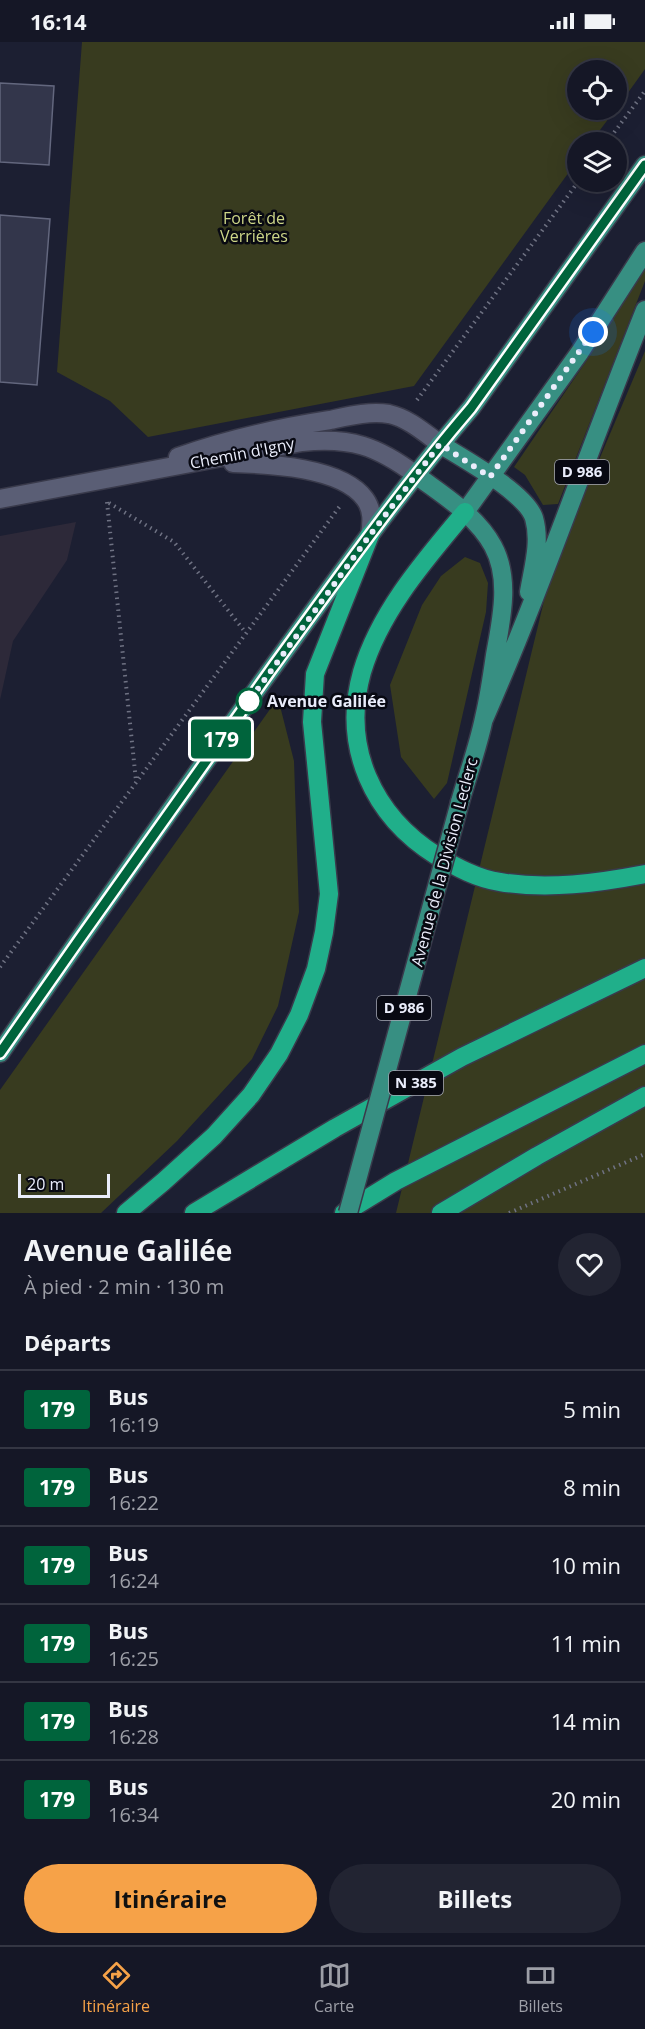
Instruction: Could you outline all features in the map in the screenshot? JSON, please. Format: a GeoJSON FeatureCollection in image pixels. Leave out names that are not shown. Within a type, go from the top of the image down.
{"type":"FeatureCollection","features":[{"type":"Feature","properties":{"kind":"highway"},"geometry":{"type":"LineString","coordinates":[[465,512],[428,556],[387,615],[366,663],[357,706],[357,723],[361,756],[367,778],[380,803],[398,826],[417,843],[472,874],[498,882],[531,885],[606,882],[645,874]]}},
{"type":"Feature","properties":{"kind":"highway"},"geometry":{"type":"LineString","coordinates":[[126,1213],[214,1136],[251,1095],[279,1054],[299,1015],[316,969],[329,894],[312,722],[315,674],[370,535]]}},
{"type":"Feature","properties":{"kind":"highway","name":"N 385"},"geometry":{"type":"LineString","coordinates":[[194,1213],[335,1128],[462,1057],[645,968]]}},
{"type":"Feature","properties":{"kind":"highway"},"geometry":{"type":"LineString","coordinates":[[344,1213],[396,1181],[645,1054]]}},
{"type":"Feature","properties":{"kind":"highway"},"geometry":{"type":"LineString","coordinates":[[441,1213],[645,1096]]}},
{"type":"Feature","properties":{"kind":"main road"},"geometry":{"type":"LineString","coordinates":[[0,1053],[136,858],[370,535],[440,444],[471,408],[645,165]]}},
{"type":"Feature","properties":{"kind":"main road"},"geometry":{"type":"LineString","coordinates":[[465,512],[580,352],[645,251]]}},
{"type":"Feature","properties":{"kind":"main road","name":"D 986"},"geometry":{"type":"LineString","coordinates":[[484,719],[521,635],[645,310]]}},
{"type":"Feature","properties":{"kind":"main road"},"geometry":{"type":"LineString","coordinates":[[440,444],[524,502],[533,516],[536,528],[536,550],[521,635]]}},
{"type":"Feature","properties":{"kind":"main road"},"geometry":{"type":"LineString","coordinates":[[416,475],[465,512],[484,532],[500,564],[503,610],[484,719]]}},
{"type":"Feature","properties":{"kind":"main road","name":"Avenue de la Division Leclerc"},"geometry":{"type":"LineString","coordinates":[[348,1213],[484,719]]}},
{"type":"Feature","properties":{"kind":"street"},"geometry":{"type":"LineString","coordinates":[[126,476],[230,440],[364,414],[388,414],[398,417],[440,444]]}},
{"type":"Feature","properties":{"kind":"street","name":"Chemin d'Igny"},"geometry":{"type":"LineString","coordinates":[[0,499],[302,442],[333,440],[361,444],[378,451],[396,460],[416,475]]}},
{"type":"Feature","properties":{"kind":"street"},"geometry":{"type":"LineString","coordinates":[[180,465],[223,462],[253,463],[293,468],[343,482],[366,500],[371,511],[370,535]]}},
{"type":"Feature","properties":{"kind":"path"},"geometry":{"type":"LineString","coordinates":[[615,132],[645,92]]}},
{"type":"Feature","properties":{"kind":"path"},"geometry":{"type":"LineString","coordinates":[[420,396],[571,192]]}},
{"type":"Feature","properties":{"kind":"path"},"geometry":{"type":"LineString","coordinates":[[103,480],[136,782]]}},
{"type":"Feature","properties":{"kind":"path"},"geometry":{"type":"LineString","coordinates":[[107,502],[174,542],[246,633]]}},
{"type":"Feature","properties":{"kind":"path"},"geometry":{"type":"LineString","coordinates":[[0,967],[333,516]]}},
{"type":"Feature","properties":{"kind":"path"},"geometry":{"type":"LineString","coordinates":[[509,1213],[645,1154]]}},
{"type":"Feature","properties":{"kind":"shaded area"},"geometry":{"type":"Polygon","coordinates":[[[76,522],[67,560],[13,641],[0,700],[0,536],[76,522]]]}},
{"type":"Feature","properties":{"kind":"green space","name":"Forêt de Verrières"},"geometry":{"type":"Polygon","coordinates":[[[82,42],[645,42],[645,69],[627,94],[627,60],[567,60],[567,120],[608,120],[598,132],[567,132],[567,175],[414,386],[148,437],[110,401],[57,372],[82,42]]]}},
{"type":"Feature","properties":{"kind":"green space"},"geometry":{"type":"Polygon","coordinates":[[[645,266],[645,281],[558,504],[543,505],[525,475],[514,467],[587,360],[645,266]]]}},
{"type":"Feature","properties":{"kind":"green space"},"geometry":{"type":"Polygon","coordinates":[[[645,351],[645,1213],[396,1213],[550,576],[645,351]]]}},
{"type":"Feature","properties":{"kind":"green space"},"geometry":{"type":"Polygon","coordinates":[[[465,557],[480,563],[488,583],[486,612],[447,783],[434,799],[401,757],[390,685],[422,605],[441,576],[465,557]]]}},
{"type":"Feature","properties":{"kind":"green space"},"geometry":{"type":"Polygon","coordinates":[[[278,698],[294,761],[299,912],[278,1006],[252,1059],[177,1141],[101,1213],[0,1213],[0,1090],[278,698]]]}},
{"type":"Feature","properties":{"kind":"building"},"geometry":{"type":"Polygon","coordinates":[[[0,83],[54,86],[49,165],[0,162],[0,83]]]}},
{"type":"Feature","properties":{"kind":"building"},"geometry":{"type":"Polygon","coordinates":[[[0,215],[50,219],[37,385],[0,382],[0,215]]]}},
{"type":"Feature","properties":{"kind":"bus line","name":"179"},"geometry":{"type":"LineString","coordinates":[[0,1053],[136,858],[298,633],[370,535],[440,444],[471,408],[645,165]]}},
{"type":"Feature","properties":{"kind":"place","name":"Avenue Galilée"},"geometry":{"type":"Point","coordinates":[249,701]}},
{"type":"Feature","properties":{"kind":"route"},"geometry":{"type":"LineString","coordinates":[[249,701],[244,708],[370,535],[440,444],[490,477],[593,332]]}}]}
